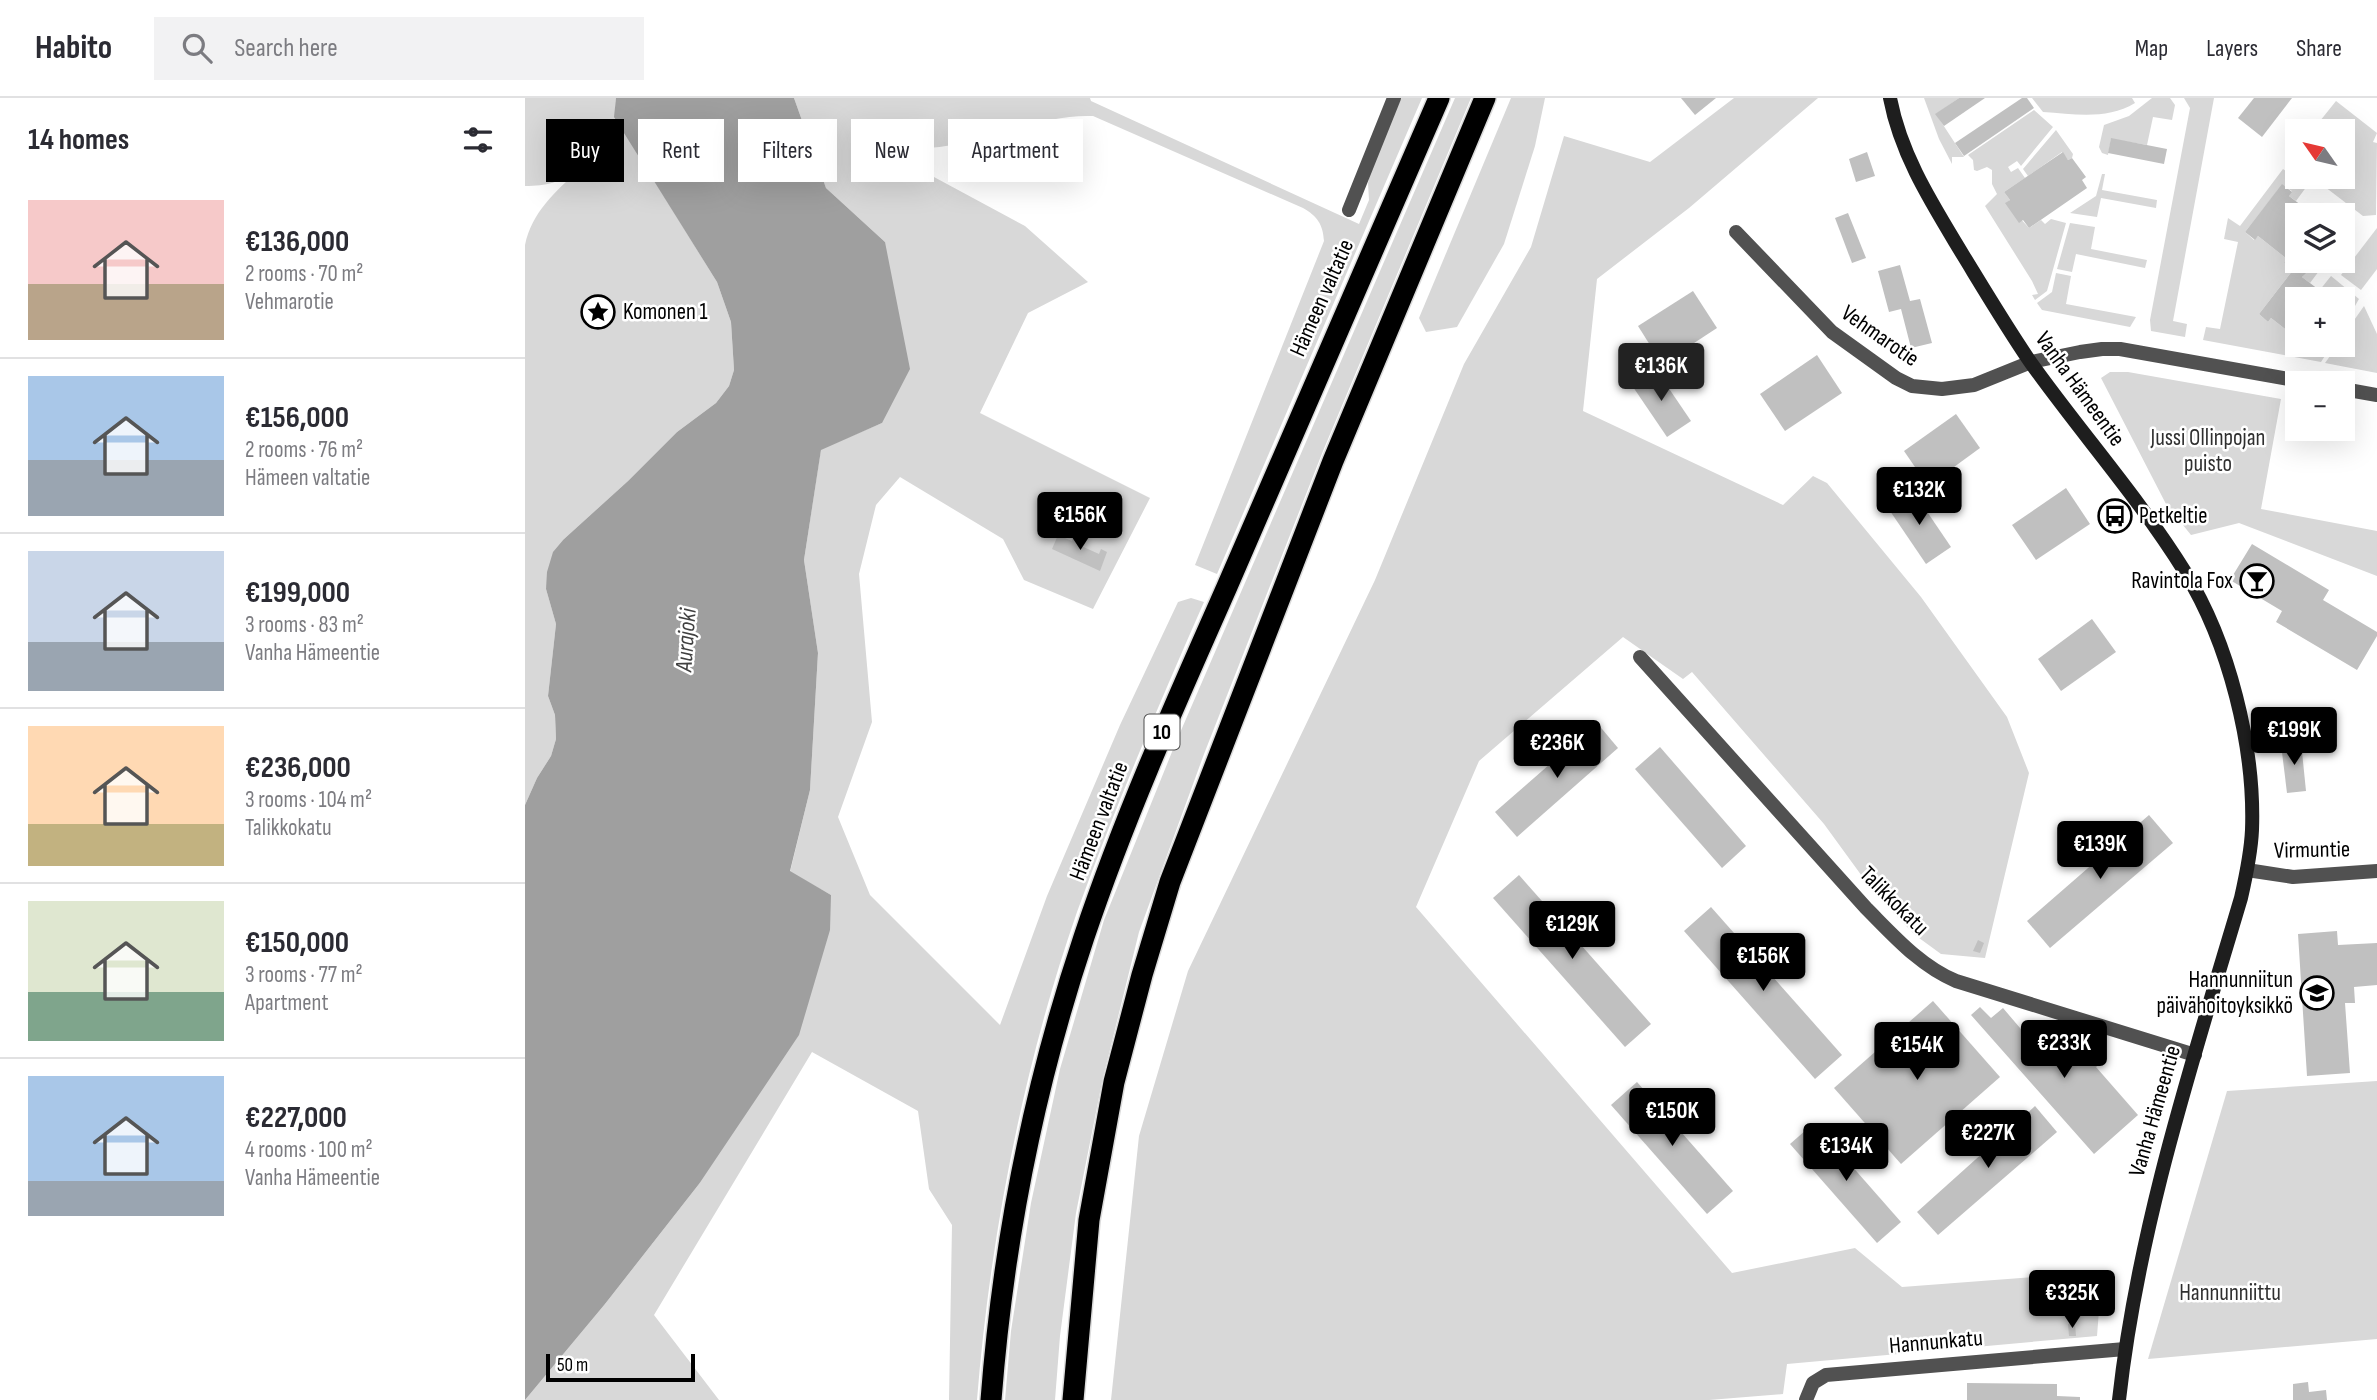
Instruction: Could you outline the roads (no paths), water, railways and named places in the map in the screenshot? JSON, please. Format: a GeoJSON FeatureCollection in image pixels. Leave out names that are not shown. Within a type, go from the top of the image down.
{"type":"FeatureCollection","features":[{"type":"Feature","properties":{"kind":"highway","name":"Hämeen valtatie"},"geometry":{"type":"LineString","coordinates":[[991,1400],[997,1329],[1016,1201],[1050,1052],[1083,939],[1159,739],[1439,98]]}},
{"type":"Feature","properties":{"kind":"highway"},"geometry":{"type":"LineString","coordinates":[[1073,1400],[1089,1220],[1110,1107],[1142,975],[1170,882],[1333,461],[1485,98]]}},
{"type":"Feature","properties":{"kind":"street"},"geometry":{"type":"LineString","coordinates":[[1349,210],[1394,98]]}},
{"type":"Feature","properties":{"kind":"street","name":"Vanha Hämeentie"},"geometry":{"type":"LineString","coordinates":[[1890,98],[1898,135],[1927,195],[2031,362],[2186,573],[2218,641],[2232,681],[2240,718],[2251,782],[2252,832],[2247,870],[2143,1247],[2119,1400]]}},
{"type":"Feature","properties":{"kind":"street","name":"Vehmarotie"},"geometry":{"type":"LineString","coordinates":[[1736,232],[1832,332],[1896,378],[1912,386],[1942,389],[1974,385],[2031,362]]}},
{"type":"Feature","properties":{"kind":"street"},"geometry":{"type":"LineString","coordinates":[[2031,362],[2080,352],[2120,349],[2285,378]]}},
{"type":"Feature","properties":{"kind":"street"},"geometry":{"type":"LineString","coordinates":[[2355,391],[2377,395]]}},
{"type":"Feature","properties":{"kind":"street","name":"Talikkokatu"},"geometry":{"type":"LineString","coordinates":[[1640,657],[1866,908],[1928,966],[1956,981],[2195,1055]]}},
{"type":"Feature","properties":{"kind":"street","name":"Virmuntie"},"geometry":{"type":"LineString","coordinates":[[2247,870],[2293,877],[2377,871]]}},
{"type":"Feature","properties":{"kind":"street","name":"Hannunkatu"},"geometry":{"type":"LineString","coordinates":[[1806,1400],[1818,1378],[1833,1374],[2125,1349]]}},
{"type":"Feature","properties":{"kind":"water","name":"Aurajoki"},"geometry":{"type":"Polygon","coordinates":[[[616,98],[794,98],[801,119],[738,119],[738,182],[824,182],[826,188],[885,242],[910,369],[882,423],[821,450],[804,560],[818,653],[810,790],[790,871],[831,895],[830,930],[799,1035],[699,1184],[525,1400],[525,805],[551,756],[556,739],[555,715],[548,696],[556,624],[546,589],[547,572],[553,552],[564,539],[677,432],[716,403],[729,386],[734,370],[731,322],[717,282],[655,182],[724,182],[724,119],[638,119],[638,155],[624,133],[624,119],[614,117],[616,98]]]}},
{"type":"Feature","properties":{"kind":"place","name":"Komonen 1"},"geometry":{"type":"Point","coordinates":[598,312]}},
{"type":"Feature","properties":{"kind":"place","name":"Petkeltie"},"geometry":{"type":"Point","coordinates":[2115,516]}},
{"type":"Feature","properties":{"kind":"place","name":"Ravintola Fox"},"geometry":{"type":"Point","coordinates":[2257,581]}},
{"type":"Feature","properties":{"kind":"place","name":"Hannunniitun päivähoitoyksikkö"},"geometry":{"type":"Point","coordinates":[2317,993]}},
{"type":"Feature","properties":{"kind":"park label","name":"Jussi Ollinpojan puisto"},"geometry":{"type":"Point","coordinates":[2208,451]}},
{"type":"Feature","properties":{"kind":"park label","name":"Hannunniittu"},"geometry":{"type":"Point","coordinates":[2230,1293]}}]}
